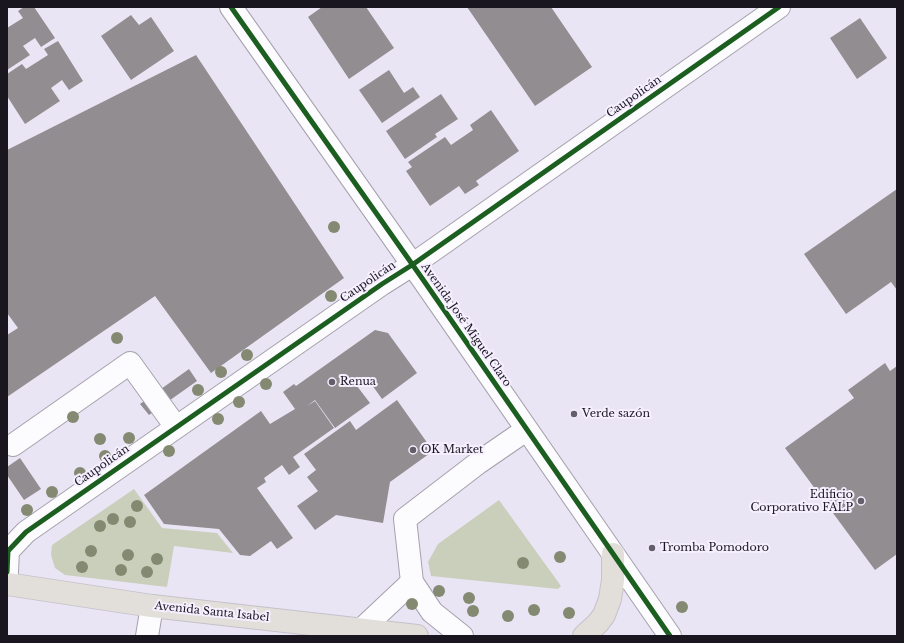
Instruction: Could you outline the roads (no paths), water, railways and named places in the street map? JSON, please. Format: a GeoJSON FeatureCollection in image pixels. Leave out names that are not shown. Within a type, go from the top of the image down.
{"type":"FeatureCollection","features":[{"type":"Feature","properties":{"kind":"main road"},"geometry":{"type":"LineString","coordinates":[[584,636],[604,615],[610,599],[613,580],[613,554]]}},
{"type":"Feature","properties":{"kind":"main road","name":"Avenida Santa Isabel"},"geometry":{"type":"LineString","coordinates":[[7,584],[152,606],[417,636]]}},
{"type":"Feature","properties":{"kind":"street","name":"Avenida José Miguel Claro"},"geometry":{"type":"LineString","coordinates":[[232,7],[670,636]]}},
{"type":"Feature","properties":{"kind":"street","name":"Caupolicán"},"geometry":{"type":"LineString","coordinates":[[7,572],[8,551],[26,532],[176,426],[382,284],[412,265],[779,7]]}},
{"type":"Feature","properties":{"kind":"street"},"geometry":{"type":"LineString","coordinates":[[13,445],[130,363],[176,426]]}},
{"type":"Feature","properties":{"kind":"street"},"geometry":{"type":"LineString","coordinates":[[462,636],[432,612],[412,582],[405,519],[478,463],[526,430]]}},
{"type":"Feature","properties":{"kind":"street"},"geometry":{"type":"LineString","coordinates":[[362,629],[412,582]]}},
{"type":"Feature","properties":{"kind":"street"},"geometry":{"type":"LineString","coordinates":[[147,636],[152,606]]}},
{"type":"Feature","properties":{"kind":"place","name":"Renua"},"geometry":{"type":"Point","coordinates":[332,382]}},
{"type":"Feature","properties":{"kind":"place","name":"Verde sazón"},"geometry":{"type":"Point","coordinates":[574,414]}},
{"type":"Feature","properties":{"kind":"place","name":"OK Market"},"geometry":{"type":"Point","coordinates":[413,450]}},
{"type":"Feature","properties":{"kind":"place","name":"Edificio Corporativo FALP"},"geometry":{"type":"Point","coordinates":[861,501]}},
{"type":"Feature","properties":{"kind":"place","name":"Tromba Pomodoro"},"geometry":{"type":"Point","coordinates":[652,548]}}]}
